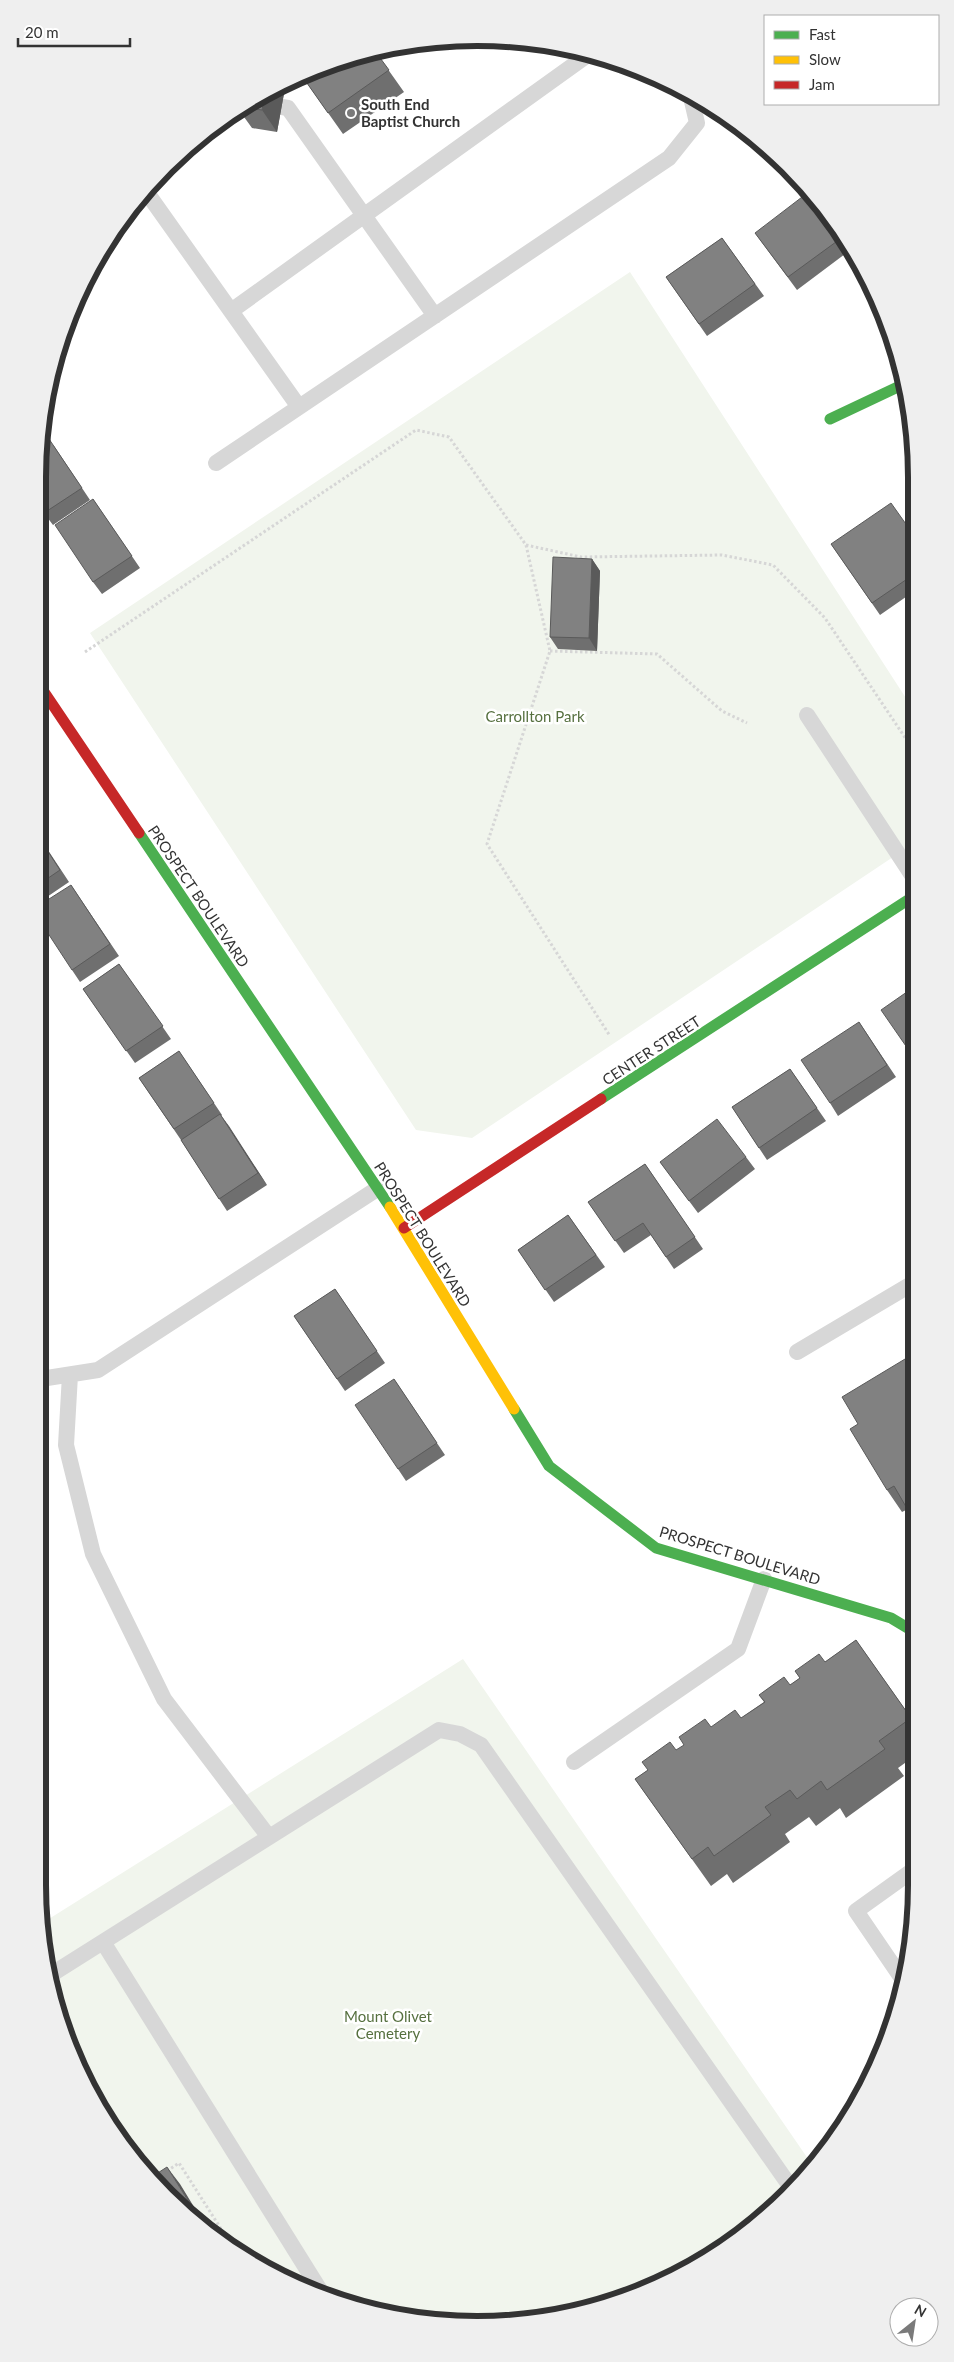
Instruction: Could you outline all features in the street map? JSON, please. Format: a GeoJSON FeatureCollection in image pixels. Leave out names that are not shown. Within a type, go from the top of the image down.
{"type":"FeatureCollection","features":[{"type":"Feature","properties":{"kind":"street"},"geometry":{"type":"LineString","coordinates":[[830,419],[898,387]]}},
{"type":"Feature","properties":{"kind":"street","name":"PROSPECT BOULEVARD"},"geometry":{"type":"LineString","coordinates":[[46,695],[404,1228],[549,1466],[656,1548],[891,1618],[908,1628]]}},
{"type":"Feature","properties":{"kind":"street","name":"CENTER STREET"},"geometry":{"type":"LineString","coordinates":[[404,1228],[908,900]]}},
{"type":"Feature","properties":{"kind":"lane"},"geometry":{"type":"LineString","coordinates":[[231,311],[581,60]]}},
{"type":"Feature","properties":{"kind":"lane"},"geometry":{"type":"LineString","coordinates":[[216,463],[669,158],[697,123],[693,104]]}},
{"type":"Feature","properties":{"kind":"lane"},"geometry":{"type":"LineString","coordinates":[[282,107],[288,108],[363,217],[435,316]]}},
{"type":"Feature","properties":{"kind":"lane"},"geometry":{"type":"LineString","coordinates":[[149,197],[299,407]]}},
{"type":"Feature","properties":{"kind":"lane"},"geometry":{"type":"LineString","coordinates":[[807,715],[908,869]]}},
{"type":"Feature","properties":{"kind":"lane"},"geometry":{"type":"LineString","coordinates":[[46,1377],[98,1370],[377,1188]]}},
{"type":"Feature","properties":{"kind":"lane"},"geometry":{"type":"LineString","coordinates":[[797,1352],[908,1286]]}},
{"type":"Feature","properties":{"kind":"lane"},"geometry":{"type":"LineString","coordinates":[[70,1375],[66,1445],[93,1554],[164,1699],[269,1837]]}},
{"type":"Feature","properties":{"kind":"lane"},"geometry":{"type":"LineString","coordinates":[[574,1762],[738,1649],[764,1579]]}},
{"type":"Feature","properties":{"kind":"lane"},"geometry":{"type":"LineString","coordinates":[[56,1972],[439,1730],[460,1734],[481,1745],[788,2183]]}},
{"type":"Feature","properties":{"kind":"lane"},"geometry":{"type":"LineString","coordinates":[[898,1973],[856,1911],[908,1874]]}},
{"type":"Feature","properties":{"kind":"lane"},"geometry":{"type":"LineString","coordinates":[[104,1942],[317,2285]]}},
{"type":"Feature","properties":{"kind":"path"},"geometry":{"type":"LineString","coordinates":[[85,652],[416,430],[450,438],[526,545],[550,651],[487,844],[610,1036]]}},
{"type":"Feature","properties":{"kind":"path"},"geometry":{"type":"LineString","coordinates":[[526,545],[581,557],[722,555],[773,565],[826,618],[908,742]]}},
{"type":"Feature","properties":{"kind":"path"},"geometry":{"type":"LineString","coordinates":[[550,651],[657,654],[722,711],[747,723]]}},
{"type":"Feature","properties":{"kind":"path"},"geometry":{"type":"LineString","coordinates":[[160,2176],[179,2163],[223,2232]]}},
{"type":"Feature","properties":{"kind":"green space","name":"Carrollton Park"},"geometry":{"type":"Polygon","coordinates":[[[630,272],[908,701],[908,847],[472,1138],[416,1130],[90,633],[630,272]]]}},
{"type":"Feature","properties":{"kind":"green space","name":"Mount Olivet Cemetery"},"geometry":{"type":"Polygon","coordinates":[[[463,1659],[809,2160],[782,2190],[761,2209],[716,2243],[668,2271],[642,2283],[588,2301],[533,2312],[477,2316],[421,2312],[366,2301],[339,2293],[286,2271],[262,2258],[215,2227],[172,2190],[135,2147],[104,2100],[79,2050],[61,1996],[48,1920],[463,1659]]]}},
{"type":"Feature","properties":{"kind":"building"},"geometry":{"type":"Polygon","coordinates":[[[380,58],[389,70],[328,113],[306,82],[339,69],[380,58]]]}},
{"type":"Feature","properties":{"kind":"building"},"geometry":{"type":"Polygon","coordinates":[[[263,103],[262,110],[254,109],[263,103]]]}},
{"type":"Feature","properties":{"kind":"building"},"geometry":{"type":"Polygon","coordinates":[[[803,196],[837,241],[788,277],[755,233],[803,196]]]}},
{"type":"Feature","properties":{"kind":"building"},"geometry":{"type":"Polygon","coordinates":[[[722,238],[755,284],[699,324],[666,277],[722,238]]]}},
{"type":"Feature","properties":{"kind":"building"},"geometry":{"type":"Polygon","coordinates":[[[48,438],[82,488],[46,512],[48,438]]]}},
{"type":"Feature","properties":{"kind":"building"},"geometry":{"type":"Polygon","coordinates":[[[93,499],[132,556],[93,582],[55,525],[93,499]]]}},
{"type":"Feature","properties":{"kind":"building"},"geometry":{"type":"Polygon","coordinates":[[[891,503],[908,527],[908,578],[872,603],[831,544],[891,503]]]}},
{"type":"Feature","properties":{"kind":"building"},"geometry":{"type":"Polygon","coordinates":[[[553,557],[592,559],[589,638],[550,637],[553,557]]]}},
{"type":"Feature","properties":{"kind":"building"},"geometry":{"type":"Polygon","coordinates":[[[46,848],[60,870],[46,880],[46,848]]]}},
{"type":"Feature","properties":{"kind":"building"},"geometry":{"type":"Polygon","coordinates":[[[71,885],[110,944],[72,970],[46,930],[46,901],[71,885]]]}},
{"type":"Feature","properties":{"kind":"building"},"geometry":{"type":"Polygon","coordinates":[[[119,964],[163,1026],[126,1051],[83,989],[119,964]]]}},
{"type":"Feature","properties":{"kind":"building"},"geometry":{"type":"Polygon","coordinates":[[[908,991],[908,1049],[881,1010],[908,991]]]}},
{"type":"Feature","properties":{"kind":"building"},"geometry":{"type":"Polygon","coordinates":[[[859,1022],[887,1065],[830,1103],[801,1060],[859,1022]]]}},
{"type":"Feature","properties":{"kind":"building"},"geometry":{"type":"Polygon","coordinates":[[[179,1051],[214,1103],[174,1129],[139,1078],[179,1051]]]}},
{"type":"Feature","properties":{"kind":"building"},"geometry":{"type":"Polygon","coordinates":[[[790,1069],[817,1108],[759,1148],[732,1107],[790,1069]]]}},
{"type":"Feature","properties":{"kind":"building"},"geometry":{"type":"Polygon","coordinates":[[[220,1114],[258,1173],[219,1199],[181,1140],[220,1114]]]}},
{"type":"Feature","properties":{"kind":"building"},"geometry":{"type":"Polygon","coordinates":[[[717,1119],[746,1157],[689,1201],[660,1162],[717,1119]]]}},
{"type":"Feature","properties":{"kind":"building"},"geometry":{"type":"Polygon","coordinates":[[[645,1164],[695,1237],[666,1257],[643,1223],[615,1241],[588,1202],[645,1164]]]}},
{"type":"Feature","properties":{"kind":"building"},"geometry":{"type":"Polygon","coordinates":[[[568,1215],[596,1255],[545,1290],[518,1250],[568,1215]]]}},
{"type":"Feature","properties":{"kind":"building"},"geometry":{"type":"Polygon","coordinates":[[[335,1289],[377,1351],[337,1379],[294,1316],[335,1289]]]}},
{"type":"Feature","properties":{"kind":"building"},"geometry":{"type":"Polygon","coordinates":[[[908,1357],[908,1510],[894,1486],[887,1490],[850,1429],[858,1424],[842,1397],[908,1357]]]}},
{"type":"Feature","properties":{"kind":"building"},"geometry":{"type":"Polygon","coordinates":[[[394,1379],[437,1443],[398,1469],[355,1405],[394,1379]]]}},
{"type":"Feature","properties":{"kind":"building"},"geometry":{"type":"Polygon","coordinates":[[[856,1640],[908,1714],[908,1720],[879,1741],[885,1749],[827,1790],[821,1781],[797,1799],[790,1790],[765,1807],[771,1815],[714,1856],[708,1847],[692,1859],[635,1779],[648,1770],[642,1762],[670,1742],[676,1750],[684,1745],[679,1737],[705,1719],[711,1727],[735,1710],[741,1718],[765,1702],[759,1695],[784,1677],[790,1685],[800,1678],[795,1671],[819,1654],[825,1662],[856,1640]]]}},
{"type":"Feature","properties":{"kind":"building"},"geometry":{"type":"Polygon","coordinates":[[[167,2167],[194,2210],[172,2190],[157,2173],[167,2167]]]}},
{"type":"Feature","properties":{"kind":"traffic: fast"},"geometry":{"type":"LineString","coordinates":[[830,419],[898,387]]}},
{"type":"Feature","properties":{"kind":"traffic: fast"},"geometry":{"type":"LineString","coordinates":[[139,833],[390,1207]]}},
{"type":"Feature","properties":{"kind":"traffic: fast"},"geometry":{"type":"LineString","coordinates":[[601,1099],[908,900]]}},
{"type":"Feature","properties":{"kind":"traffic: fast"},"geometry":{"type":"LineString","coordinates":[[514,1409],[549,1466],[656,1548],[891,1618],[908,1628]]}},
{"type":"Feature","properties":{"kind":"traffic: slow"},"geometry":{"type":"LineString","coordinates":[[390,1207],[514,1409]]}},
{"type":"Feature","properties":{"kind":"traffic: jam"},"geometry":{"type":"LineString","coordinates":[[46,695],[139,833]]}},
{"type":"Feature","properties":{"kind":"traffic: jam"},"geometry":{"type":"LineString","coordinates":[[404,1228],[601,1099]]}},
{"type":"Feature","properties":{"kind":"place","name":"South End Baptist Church"},"geometry":{"type":"Point","coordinates":[351,113]}}]}
